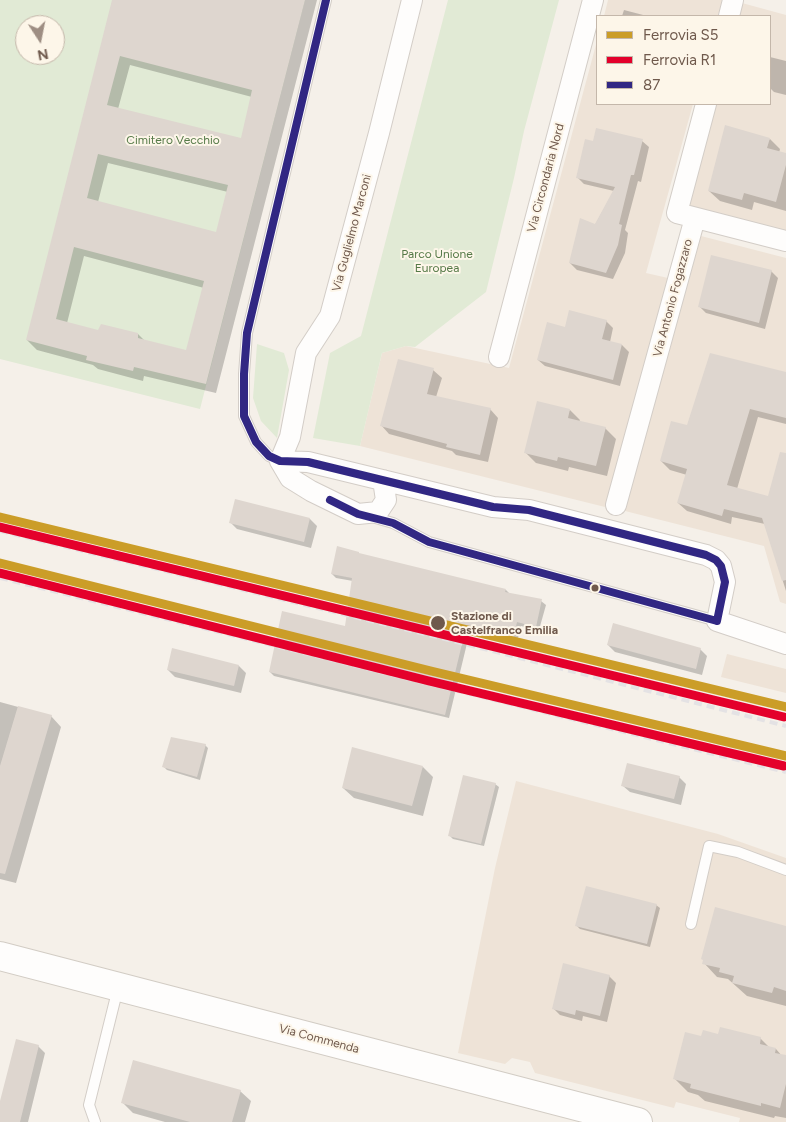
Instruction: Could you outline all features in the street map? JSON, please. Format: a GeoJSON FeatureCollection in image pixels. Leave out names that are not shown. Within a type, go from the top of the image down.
{"type":"FeatureCollection","features":[{"type":"Feature","properties":{"kind":"street","name":"Via Guglielmo Marconi"},"geometry":{"type":"LineString","coordinates":[[280,461],[290,437],[306,352],[330,316],[380,134],[412,0]]}},
{"type":"Feature","properties":{"kind":"street","name":"Via Circondaria Nord"},"geometry":{"type":"LineString","coordinates":[[499,356],[593,0]]}},
{"type":"Feature","properties":{"kind":"street"},"geometry":{"type":"LineString","coordinates":[[729,15],[733,0]]}},
{"type":"Feature","properties":{"kind":"street"},"geometry":{"type":"LineString","coordinates":[[706,105],[677,213],[786,242]]}},
{"type":"Feature","properties":{"kind":"street","name":"Via Antonio Fogazzaro"},"geometry":{"type":"LineString","coordinates":[[616,505],[695,218]]}},
{"type":"Feature","properties":{"kind":"street"},"geometry":{"type":"LineString","coordinates":[[280,461],[290,478],[358,514],[378,512],[386,500],[383,480]]}},
{"type":"Feature","properties":{"kind":"street"},"geometry":{"type":"LineString","coordinates":[[280,461],[308,462],[493,506],[529,510],[706,555],[716,560],[721,566],[725,582],[717,621],[786,644]]}},
{"type":"Feature","properties":{"kind":"street","name":"Via Commenda"},"geometry":{"type":"LineString","coordinates":[[0,956],[638,1122]]}},
{"type":"Feature","properties":{"kind":"lane"},"geometry":{"type":"LineString","coordinates":[[280,461],[269,456],[256,442],[244,416],[244,374],[247,333],[326,0]]}},
{"type":"Feature","properties":{"kind":"lane"},"geometry":{"type":"LineString","coordinates":[[358,514],[393,523],[429,542],[717,621]]}},
{"type":"Feature","properties":{"kind":"lane"},"geometry":{"type":"LineString","coordinates":[[691,924],[709,846],[738,852],[786,870]]}},
{"type":"Feature","properties":{"kind":"lane"},"geometry":{"type":"LineString","coordinates":[[95,1122],[90,1105],[118,987]]}},
{"type":"Feature","properties":{"kind":"shaded area"},"geometry":{"type":"Polygon","coordinates":[[[608,0],[722,0],[718,15],[604,15],[608,0]]]}},
{"type":"Feature","properties":{"kind":"shaded area"},"geometry":{"type":"Polygon","coordinates":[[[742,3],[786,15],[786,235],[687,211],[715,105],[771,105],[771,15],[739,15],[742,3]]]}},
{"type":"Feature","properties":{"kind":"shaded area"},"geometry":{"type":"Polygon","coordinates":[[[596,45],[596,105],[693,105],[646,273],[668,278],[605,507],[360,446],[382,353],[406,346],[509,368],[596,45]]]}},
{"type":"Feature","properties":{"kind":"shaded area"},"geometry":{"type":"Polygon","coordinates":[[[701,236],[786,258],[786,604],[780,602],[764,546],[625,511],[701,236]]]}},
{"type":"Feature","properties":{"kind":"shaded area"},"geometry":{"type":"Polygon","coordinates":[[[727,654],[786,669],[786,693],[721,677],[727,654]]]}},
{"type":"Feature","properties":{"kind":"shaded area"},"geometry":{"type":"Polygon","coordinates":[[[516,781],[718,834],[786,858],[786,1122],[739,1122],[740,1118],[676,1102],[674,1108],[535,1073],[530,1062],[512,1058],[505,1064],[458,1053],[495,868],[516,781]]]}},
{"type":"Feature","properties":{"kind":"green space","name":"Cimitero Vecchio"},"geometry":{"type":"Polygon","coordinates":[[[0,0],[305,0],[200,409],[0,359],[0,0]]]}},
{"type":"Feature","properties":{"kind":"green space","name":"Parco Unione Europea"},"geometry":{"type":"Polygon","coordinates":[[[448,0],[559,0],[524,131],[486,292],[415,347],[406,346],[382,353],[360,446],[313,438],[330,353],[361,336],[448,0]]]}},
{"type":"Feature","properties":{"kind":"green space"},"geometry":{"type":"Polygon","coordinates":[[[257,344],[284,353],[289,370],[277,438],[261,421],[253,398],[257,344]]]}},
{"type":"Feature","properties":{"kind":"building","name":"Cimitero Vecchio"},"geometry":{"type":"Polygon","coordinates":[[[112,0],[305,0],[206,384],[134,367],[133,371],[86,360],[87,356],[26,340],[112,0]],[[120,56],[107,105],[241,138],[252,90],[120,56]],[[98,154],[87,198],[216,232],[228,185],[98,154]],[[74,247],[56,319],[98,330],[101,324],[138,333],[138,338],[186,350],[204,281],[74,247]]]}},
{"type":"Feature","properties":{"kind":"building"},"geometry":{"type":"Polygon","coordinates":[[[725,125],[770,138],[767,148],[786,153],[786,165],[776,202],[744,193],[742,200],[708,191],[725,125]]]}},
{"type":"Feature","properties":{"kind":"building"},"geometry":{"type":"Polygon","coordinates":[[[596,128],[643,139],[634,175],[631,175],[619,224],[622,225],[618,245],[606,273],[569,263],[580,218],[595,224],[615,187],[576,178],[585,139],[593,141],[596,128]]]}},
{"type":"Feature","properties":{"kind":"building"},"geometry":{"type":"Polygon","coordinates":[[[711,255],[772,270],[759,323],[698,307],[711,255]]]}},
{"type":"Feature","properties":{"kind":"building"},"geometry":{"type":"Polygon","coordinates":[[[569,310],[607,320],[602,339],[622,344],[613,380],[537,360],[547,322],[565,327],[569,310]]]}},
{"type":"Feature","properties":{"kind":"building"},"geometry":{"type":"Polygon","coordinates":[[[710,353],[786,372],[786,418],[750,409],[727,485],[768,496],[780,452],[786,453],[786,580],[782,581],[762,518],[724,509],[722,516],[677,503],[687,469],[660,461],[671,421],[687,425],[710,353]]]}},
{"type":"Feature","properties":{"kind":"building"},"geometry":{"type":"Polygon","coordinates":[[[398,359],[434,368],[427,394],[491,408],[480,455],[446,447],[447,444],[380,426],[398,359]]]}},
{"type":"Feature","properties":{"kind":"building"},"geometry":{"type":"Polygon","coordinates":[[[537,401],[570,409],[568,418],[606,427],[596,466],[558,457],[557,461],[524,453],[537,401]]]}},
{"type":"Feature","properties":{"kind":"building"},"geometry":{"type":"Polygon","coordinates":[[[235,499],[310,518],[304,542],[229,523],[235,499]]]}},
{"type":"Feature","properties":{"kind":"building"},"geometry":{"type":"Polygon","coordinates":[[[337,546],[506,589],[505,592],[542,599],[536,627],[517,622],[513,639],[466,627],[445,715],[269,672],[282,611],[345,626],[352,578],[331,574],[337,546]]]}},
{"type":"Feature","properties":{"kind":"building"},"geometry":{"type":"Polygon","coordinates":[[[613,623],[701,648],[696,669],[607,645],[613,623]]]}},
{"type":"Feature","properties":{"kind":"building"},"geometry":{"type":"Polygon","coordinates":[[[172,648],[239,665],[234,686],[167,670],[172,648]]]}},
{"type":"Feature","properties":{"kind":"building"},"geometry":{"type":"Polygon","coordinates":[[[18,706],[52,715],[5,874],[0,873],[0,766],[18,706]]]}},
{"type":"Feature","properties":{"kind":"building"},"geometry":{"type":"Polygon","coordinates":[[[171,737],[206,744],[197,777],[162,767],[171,737]]]}},
{"type":"Feature","properties":{"kind":"building"},"geometry":{"type":"Polygon","coordinates":[[[352,747],[423,766],[412,806],[342,788],[352,747]]]}},
{"type":"Feature","properties":{"kind":"building"},"geometry":{"type":"Polygon","coordinates":[[[627,763],[680,776],[674,799],[621,786],[627,763]]]}},
{"type":"Feature","properties":{"kind":"building"},"geometry":{"type":"Polygon","coordinates":[[[463,775],[496,783],[481,844],[448,836],[463,775]]]}},
{"type":"Feature","properties":{"kind":"building"},"geometry":{"type":"Polygon","coordinates":[[[586,886],[657,904],[647,944],[575,926],[586,886]]]}},
{"type":"Feature","properties":{"kind":"building"},"geometry":{"type":"Polygon","coordinates":[[[715,907],[786,926],[786,991],[774,987],[772,993],[732,983],[734,976],[719,972],[720,968],[702,964],[703,960],[701,959],[715,907]]]}},
{"type":"Feature","properties":{"kind":"building"},"geometry":{"type":"Polygon","coordinates":[[[563,963],[610,975],[600,1016],[576,1010],[575,1015],[552,1009],[563,963]]]}},
{"type":"Feature","properties":{"kind":"building"},"geometry":{"type":"Polygon","coordinates":[[[720,1027],[761,1037],[760,1044],[776,1048],[775,1053],[786,1055],[786,1084],[780,1108],[761,1103],[761,1106],[690,1088],[691,1084],[673,1079],[685,1032],[701,1036],[703,1030],[718,1034],[720,1027]]]}},
{"type":"Feature","properties":{"kind":"building"},"geometry":{"type":"Polygon","coordinates":[[[16,1039],[39,1045],[20,1122],[0,1122],[0,1101],[16,1039]]]}},
{"type":"Feature","properties":{"kind":"building"},"geometry":{"type":"Polygon","coordinates":[[[133,1060],[241,1090],[232,1122],[190,1122],[121,1103],[133,1060]]]}},
{"type":"Feature","properties":{"kind":"railway"},"geometry":{"type":"LineString","coordinates":[[0,531],[437,637],[786,726]]}},
{"type":"Feature","properties":{"kind":"railway"},"geometry":{"type":"LineString","coordinates":[[0,578],[786,772]]}},
{"type":"Feature","properties":{"kind":"rail line","name":"S5"},"geometry":{"type":"LineString","coordinates":[[0,517],[786,707]]}},
{"type":"Feature","properties":{"kind":"rail line","name":"R1"},"geometry":{"type":"LineString","coordinates":[[0,527],[784,717]]}},
{"type":"Feature","properties":{"kind":"rail line","name":"S5"},"geometry":{"type":"LineString","coordinates":[[0,563],[431,671],[786,756]]}},
{"type":"Feature","properties":{"kind":"rail line","name":"R1"},"geometry":{"type":"LineString","coordinates":[[0,573],[429,681],[784,766]]}},
{"type":"Feature","properties":{"kind":"transit line","name":"87"},"geometry":{"type":"LineString","coordinates":[[326,0],[247,333],[244,374],[244,416],[256,442],[269,456],[280,461],[308,462],[493,507],[529,510],[706,555],[716,560],[721,566],[725,582],[717,621]]}},
{"type":"Feature","properties":{"kind":"transit line","name":"87"},"geometry":{"type":"LineString","coordinates":[[330,500],[358,514],[393,523],[429,542],[717,621]]}},
{"type":"Feature","properties":{"kind":"place","name":"Stazione di Castelfranco Emilia"},"geometry":{"type":"Point","coordinates":[438,623]}}]}
